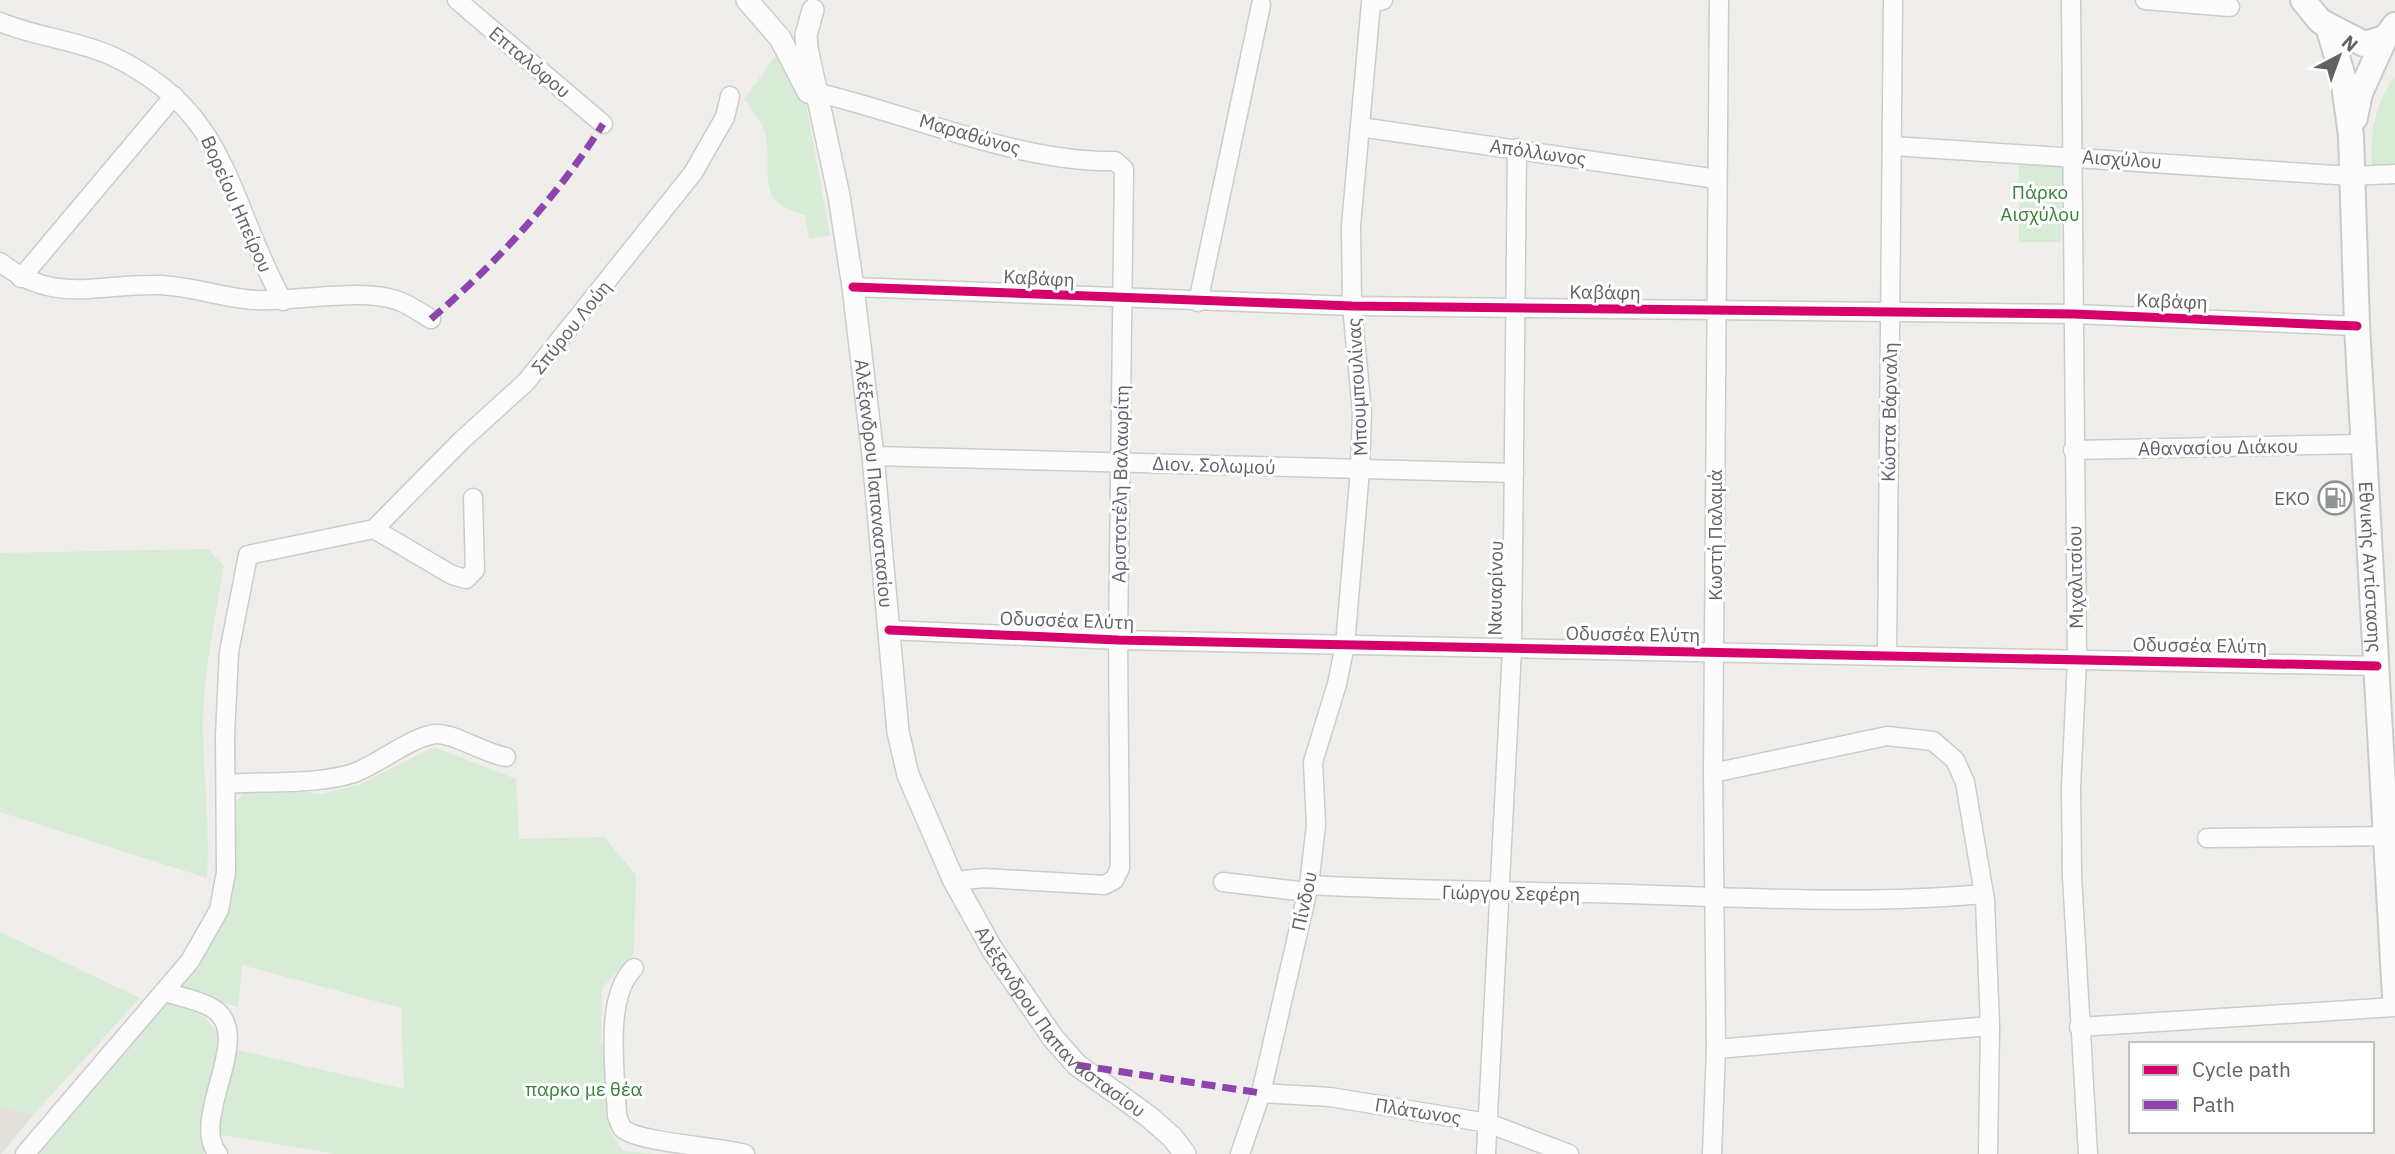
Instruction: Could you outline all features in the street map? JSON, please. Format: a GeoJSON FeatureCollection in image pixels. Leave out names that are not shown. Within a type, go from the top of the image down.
{"type":"FeatureCollection","features":[{"type":"Feature","properties":{"kind":"main road"},"geometry":{"type":"LineString","coordinates":[[2303,0],[2311,12],[2328,26],[2364,44],[2391,32]]}},
{"type":"Feature","properties":{"kind":"main road"},"geometry":{"type":"LineString","coordinates":[[2328,26],[2343,77],[2351,136]]}},
{"type":"Feature","properties":{"kind":"main road"},"geometry":{"type":"LineString","coordinates":[[2351,136],[2360,93],[2391,32]]}},
{"type":"Feature","properties":{"kind":"main road","name":"Εθνικής Αντίστασης"},"geometry":{"type":"LineString","coordinates":[[2351,136],[2357,326],[2390,836],[2395,997]]}},
{"type":"Feature","properties":{"kind":"street","name":"Επταλόφου"},"geometry":{"type":"LineString","coordinates":[[457,0],[603,124]]}},
{"type":"Feature","properties":{"kind":"street"},"geometry":{"type":"LineString","coordinates":[[747,0],[780,38],[820,116]]}},
{"type":"Feature","properties":{"kind":"street","name":"Κωστή Παλαμά"},"geometry":{"type":"LineString","coordinates":[[1713,1154],[1716,1049],[1713,773],[1716,653],[1718,0]]}},
{"type":"Feature","properties":{"kind":"street","name":"Κώστα Βάρναλη"},"geometry":{"type":"LineString","coordinates":[[1887,656],[1893,0]]}},
{"type":"Feature","properties":{"kind":"street","name":"Μιχαλιτσίου"},"geometry":{"type":"LineString","coordinates":[[2071,0],[2075,156],[2073,450],[2077,660],[2071,800],[2079,1027],[2088,1154]]}},
{"type":"Feature","properties":{"kind":"street"},"geometry":{"type":"LineString","coordinates":[[2145,0],[2230,7]]}},
{"type":"Feature","properties":{"kind":"street","name":"Μπουμπουλίνας"},"geometry":{"type":"LineString","coordinates":[[1345,645],[1360,470],[1359,360],[1352,306],[1352,226],[1360,127],[1377,2]]}},
{"type":"Feature","properties":{"kind":"street"},"geometry":{"type":"LineString","coordinates":[[765,19],[791,22],[819,4]]}},
{"type":"Feature","properties":{"kind":"street","name":"Αλέξανδρου Παπαναστασίου"},"geometry":{"type":"LineString","coordinates":[[819,4],[806,35],[815,92],[839,196],[853,287],[873,456],[903,760],[954,881],[992,949],[1053,1038],[1077,1065],[1172,1137],[1185,1154]]}},
{"type":"Feature","properties":{"kind":"street"},"geometry":{"type":"LineString","coordinates":[[1198,302],[1261,5]]}},
{"type":"Feature","properties":{"kind":"street","name":"Βορείου Ηπείρου"},"geometry":{"type":"LineString","coordinates":[[0,22],[93,48],[129,65],[174,96],[196,117],[214,146],[243,209],[261,259],[284,301]]}},
{"type":"Feature","properties":{"kind":"street","name":"Μαραθώνος"},"geometry":{"type":"LineString","coordinates":[[815,92],[1016,148],[1076,159],[1115,161],[1124,169]]}},
{"type":"Feature","properties":{"kind":"street"},"geometry":{"type":"LineString","coordinates":[[21,278],[174,96]]}},
{"type":"Feature","properties":{"kind":"street","name":"Σπύρου Λούη"},"geometry":{"type":"LineString","coordinates":[[374,529],[462,440],[526,382],[686,182],[725,117],[730,96]]}},
{"type":"Feature","properties":{"kind":"street","name":"Απόλλωνος"},"geometry":{"type":"LineString","coordinates":[[1360,127],[1717,179]]}},
{"type":"Feature","properties":{"kind":"street","name":"Αισχύλου"},"geometry":{"type":"LineString","coordinates":[[1893,146],[2351,176],[2395,174]]}},
{"type":"Feature","properties":{"kind":"street","name":"Ναυαρίνου"},"geometry":{"type":"LineString","coordinates":[[1486,1154],[1512,649],[1513,308],[1517,148]]}},
{"type":"Feature","properties":{"kind":"street","name":"Αριστοτέλη Βαλαωρίτη"},"geometry":{"type":"LineString","coordinates":[[954,881],[984,878],[1104,884],[1114,880],[1121,869],[1118,640],[1124,169]]}},
{"type":"Feature","properties":{"kind":"street"},"geometry":{"type":"LineString","coordinates":[[0,262],[21,278],[37,285],[61,289],[159,285],[244,299],[284,301],[356,296],[397,300],[431,319]]}},
{"type":"Feature","properties":{"kind":"street","name":"Καβάφη"},"geometry":{"type":"LineString","coordinates":[[853,287],[1352,306],[2074,314],[2357,326]]}},
{"type":"Feature","properties":{"kind":"street","name":"Αθανασίου Διάκου"},"geometry":{"type":"LineString","coordinates":[[2073,450],[2364,444]]}},
{"type":"Feature","properties":{"kind":"street","name":"Διον. Σολωμού"},"geometry":{"type":"LineString","coordinates":[[873,456],[1514,473]]}},
{"type":"Feature","properties":{"kind":"street"},"geometry":{"type":"LineString","coordinates":[[25,1154],[200,947],[219,910],[226,872],[225,725],[229,652],[248,555],[374,529],[452,575],[470,578],[475,570],[474,498]]}},
{"type":"Feature","properties":{"kind":"street","name":"Οδυσσέα Ελύτη"},"geometry":{"type":"LineString","coordinates":[[889,630],[1118,640],[2377,666]]}},
{"type":"Feature","properties":{"kind":"street","name":"Πίνδου"},"geometry":{"type":"LineString","coordinates":[[1240,1154],[1261,1093],[1308,888],[1316,825],[1314,762],[1340,675],[1345,645]]}},
{"type":"Feature","properties":{"kind":"street"},"geometry":{"type":"LineString","coordinates":[[226,784],[340,776],[377,763],[423,738],[437,734],[451,736],[479,751],[506,757]]}},
{"type":"Feature","properties":{"kind":"street"},"geometry":{"type":"LineString","coordinates":[[1713,773],[1867,738],[1899,736],[1933,741],[1955,760],[1965,782],[1984,894],[1990,1026],[1988,1154]]}},
{"type":"Feature","properties":{"kind":"street"},"geometry":{"type":"LineString","coordinates":[[2207,838],[2390,836]]}},
{"type":"Feature","properties":{"kind":"street","name":"Γιώργου Σεφέρη"},"geometry":{"type":"LineString","coordinates":[[1223,882],[1308,888],[1713,898],[1922,900],[1984,894]]}},
{"type":"Feature","properties":{"kind":"street"},"geometry":{"type":"LineString","coordinates":[[634,968],[621,987],[615,1013],[617,1115],[622,1128],[638,1136],[716,1146],[745,1154]]}},
{"type":"Feature","properties":{"kind":"street"},"geometry":{"type":"LineString","coordinates":[[164,992],[215,1010],[227,1024],[228,1043],[211,1121],[212,1146],[218,1154]]}},
{"type":"Feature","properties":{"kind":"street"},"geometry":{"type":"LineString","coordinates":[[2079,1027],[2395,1007]]}},
{"type":"Feature","properties":{"kind":"street"},"geometry":{"type":"LineString","coordinates":[[1716,1049],[1990,1026]]}},
{"type":"Feature","properties":{"kind":"street","name":"Πλάτωνος"},"geometry":{"type":"LineString","coordinates":[[1261,1093],[1330,1097],[1488,1123],[1569,1154]]}},
{"type":"Feature","properties":{"kind":"shaded area"},"geometry":{"type":"Polygon","coordinates":[[[0,1107],[33,1115],[1,1154],[0,1154],[0,1107]]]}},
{"type":"Feature","properties":{"kind":"green space"},"geometry":{"type":"Polygon","coordinates":[[[794,37],[830,235],[809,239],[805,215],[789,210],[772,195],[765,132],[744,99],[774,58],[794,37]]]}},
{"type":"Feature","properties":{"kind":"green space"},"geometry":{"type":"Polygon","coordinates":[[[2395,76],[2395,165],[2372,165],[2375,119],[2388,86],[2395,76]]]}},
{"type":"Feature","properties":{"kind":"green space","name":"Πάρκο Αισχύλου"},"geometry":{"type":"Polygon","coordinates":[[[2019,163],[2062,163],[2061,242],[2019,242],[2019,163]]]}},
{"type":"Feature","properties":{"kind":"green space"},"geometry":{"type":"Polygon","coordinates":[[[208,549],[224,566],[203,711],[207,878],[0,812],[0,553],[208,549]]]}},
{"type":"Feature","properties":{"kind":"green space","name":"παρκο με θέα"},"geometry":{"type":"Polygon","coordinates":[[[434,747],[516,779],[519,839],[604,837],[636,875],[634,953],[602,988],[601,1046],[609,1047],[612,1134],[623,1151],[656,1154],[336,1154],[210,1133],[234,1049],[404,1089],[401,1008],[242,965],[238,1007],[176,990],[217,935],[232,894],[235,803],[244,793],[291,789],[321,794],[358,785],[434,747]]]}},
{"type":"Feature","properties":{"kind":"green space"},"geometry":{"type":"Polygon","coordinates":[[[0,932],[140,998],[33,1115],[0,1107],[0,932]]]}},
{"type":"Feature","properties":{"kind":"green space"},"geometry":{"type":"Polygon","coordinates":[[[166,1000],[205,1017],[220,1037],[200,1132],[206,1147],[204,1154],[33,1154],[166,1000]]]}},
{"type":"Feature","properties":{"kind":"building"},"geometry":{"type":"Polygon","coordinates":[[[2343,484],[2344,512],[2326,512],[2324,485],[2343,484]]]}},
{"type":"Feature","properties":{"kind":"marked path"},"geometry":{"type":"LineString","coordinates":[[431,319],[479,275],[524,228],[566,177],[603,124]]}},
{"type":"Feature","properties":{"kind":"marked path"},"geometry":{"type":"LineString","coordinates":[[1077,1065],[1261,1093]]}},
{"type":"Feature","properties":{"kind":"cycle path"},"geometry":{"type":"LineString","coordinates":[[853,287],[1352,306],[2074,314],[2357,326]]}},
{"type":"Feature","properties":{"kind":"cycle path"},"geometry":{"type":"LineString","coordinates":[[889,630],[1118,640],[2377,666]]}},
{"type":"Feature","properties":{"kind":"place","name":"EKO"},"geometry":{"type":"Point","coordinates":[2335,498]}}]}
